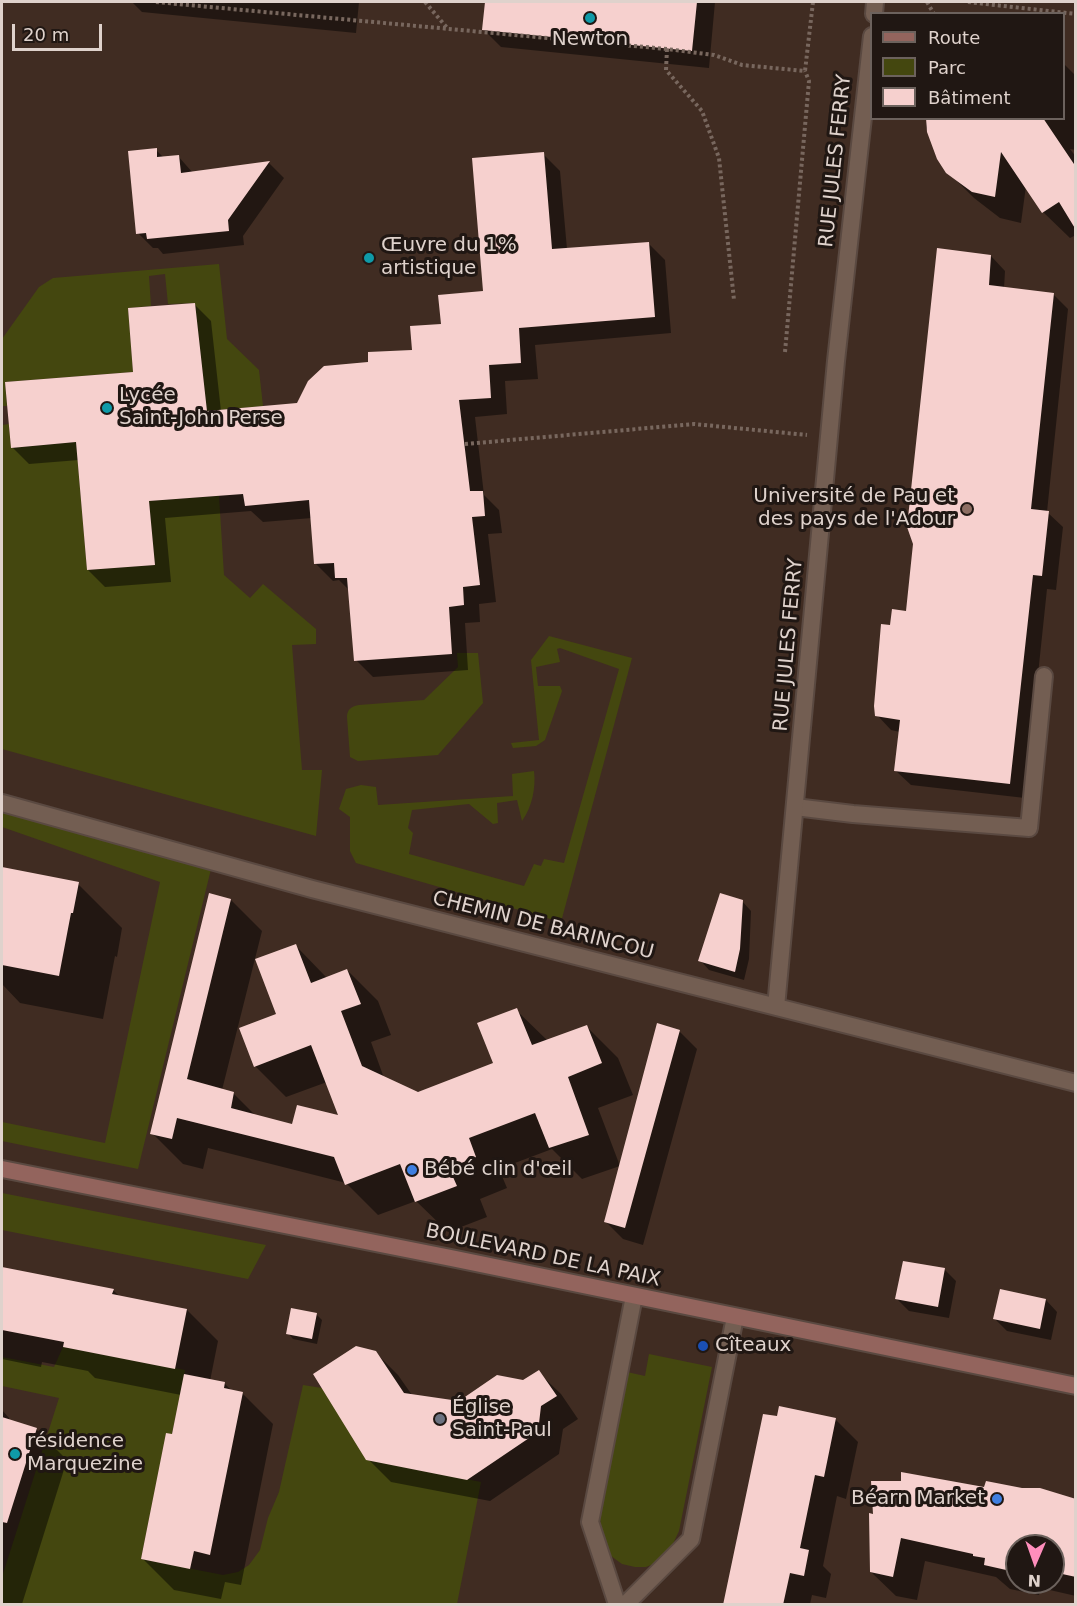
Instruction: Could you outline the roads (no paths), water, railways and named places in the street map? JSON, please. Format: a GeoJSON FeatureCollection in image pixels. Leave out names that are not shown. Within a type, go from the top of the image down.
{"type":"FeatureCollection","features":[{"type":"Feature","properties":{"kind":"main road","name":"BOULEVARD DE LA PAIX"},"geometry":{"type":"LineString","coordinates":[[2,1169],[1076,1386]]}},
{"type":"Feature","properties":{"kind":"street","name":"RUE JULES FERRY"},"geometry":{"type":"LineString","coordinates":[[776,1007],[829,437],[870,53]]}},
{"type":"Feature","properties":{"kind":"street"},"geometry":{"type":"LineString","coordinates":[[795,807],[1029,828],[1044,676]]}},
{"type":"Feature","properties":{"kind":"street","name":"CHEMIN DE BARINCOU"},"geometry":{"type":"LineString","coordinates":[[2,803],[312,889],[1076,1083]]}},
{"type":"Feature","properties":{"kind":"street"},"geometry":{"type":"LineString","coordinates":[[617,1605],[590,1522],[634,1296]]}},
{"type":"Feature","properties":{"kind":"street"},"geometry":{"type":"LineString","coordinates":[[626,1605],[691,1539],[735,1317]]}},
{"type":"Feature","properties":{"kind":"place","name":"Newton"},"geometry":{"type":"Point","coordinates":[590,18]}},
{"type":"Feature","properties":{"kind":"place","name":"Œuvre du 1% artistique"},"geometry":{"type":"Point","coordinates":[369,258]}},
{"type":"Feature","properties":{"kind":"place","name":"Lycée Saint-John Perse"},"geometry":{"type":"Point","coordinates":[107,408]}},
{"type":"Feature","properties":{"kind":"place","name":"Université de Pau et des pays de l'Adour"},"geometry":{"type":"Point","coordinates":[967,509]}},
{"type":"Feature","properties":{"kind":"place","name":"Bébé clin d'œil"},"geometry":{"type":"Point","coordinates":[412,1170]}},
{"type":"Feature","properties":{"kind":"place","name":"Cîteaux"},"geometry":{"type":"Point","coordinates":[703,1346]}},
{"type":"Feature","properties":{"kind":"place","name":"Église Saint-Paul"},"geometry":{"type":"Point","coordinates":[440,1419]}},
{"type":"Feature","properties":{"kind":"place","name":"résidence Marquezine"},"geometry":{"type":"Point","coordinates":[15,1454]}},
{"type":"Feature","properties":{"kind":"place","name":"Béarn Market"},"geometry":{"type":"Point","coordinates":[997,1499]}}]}
